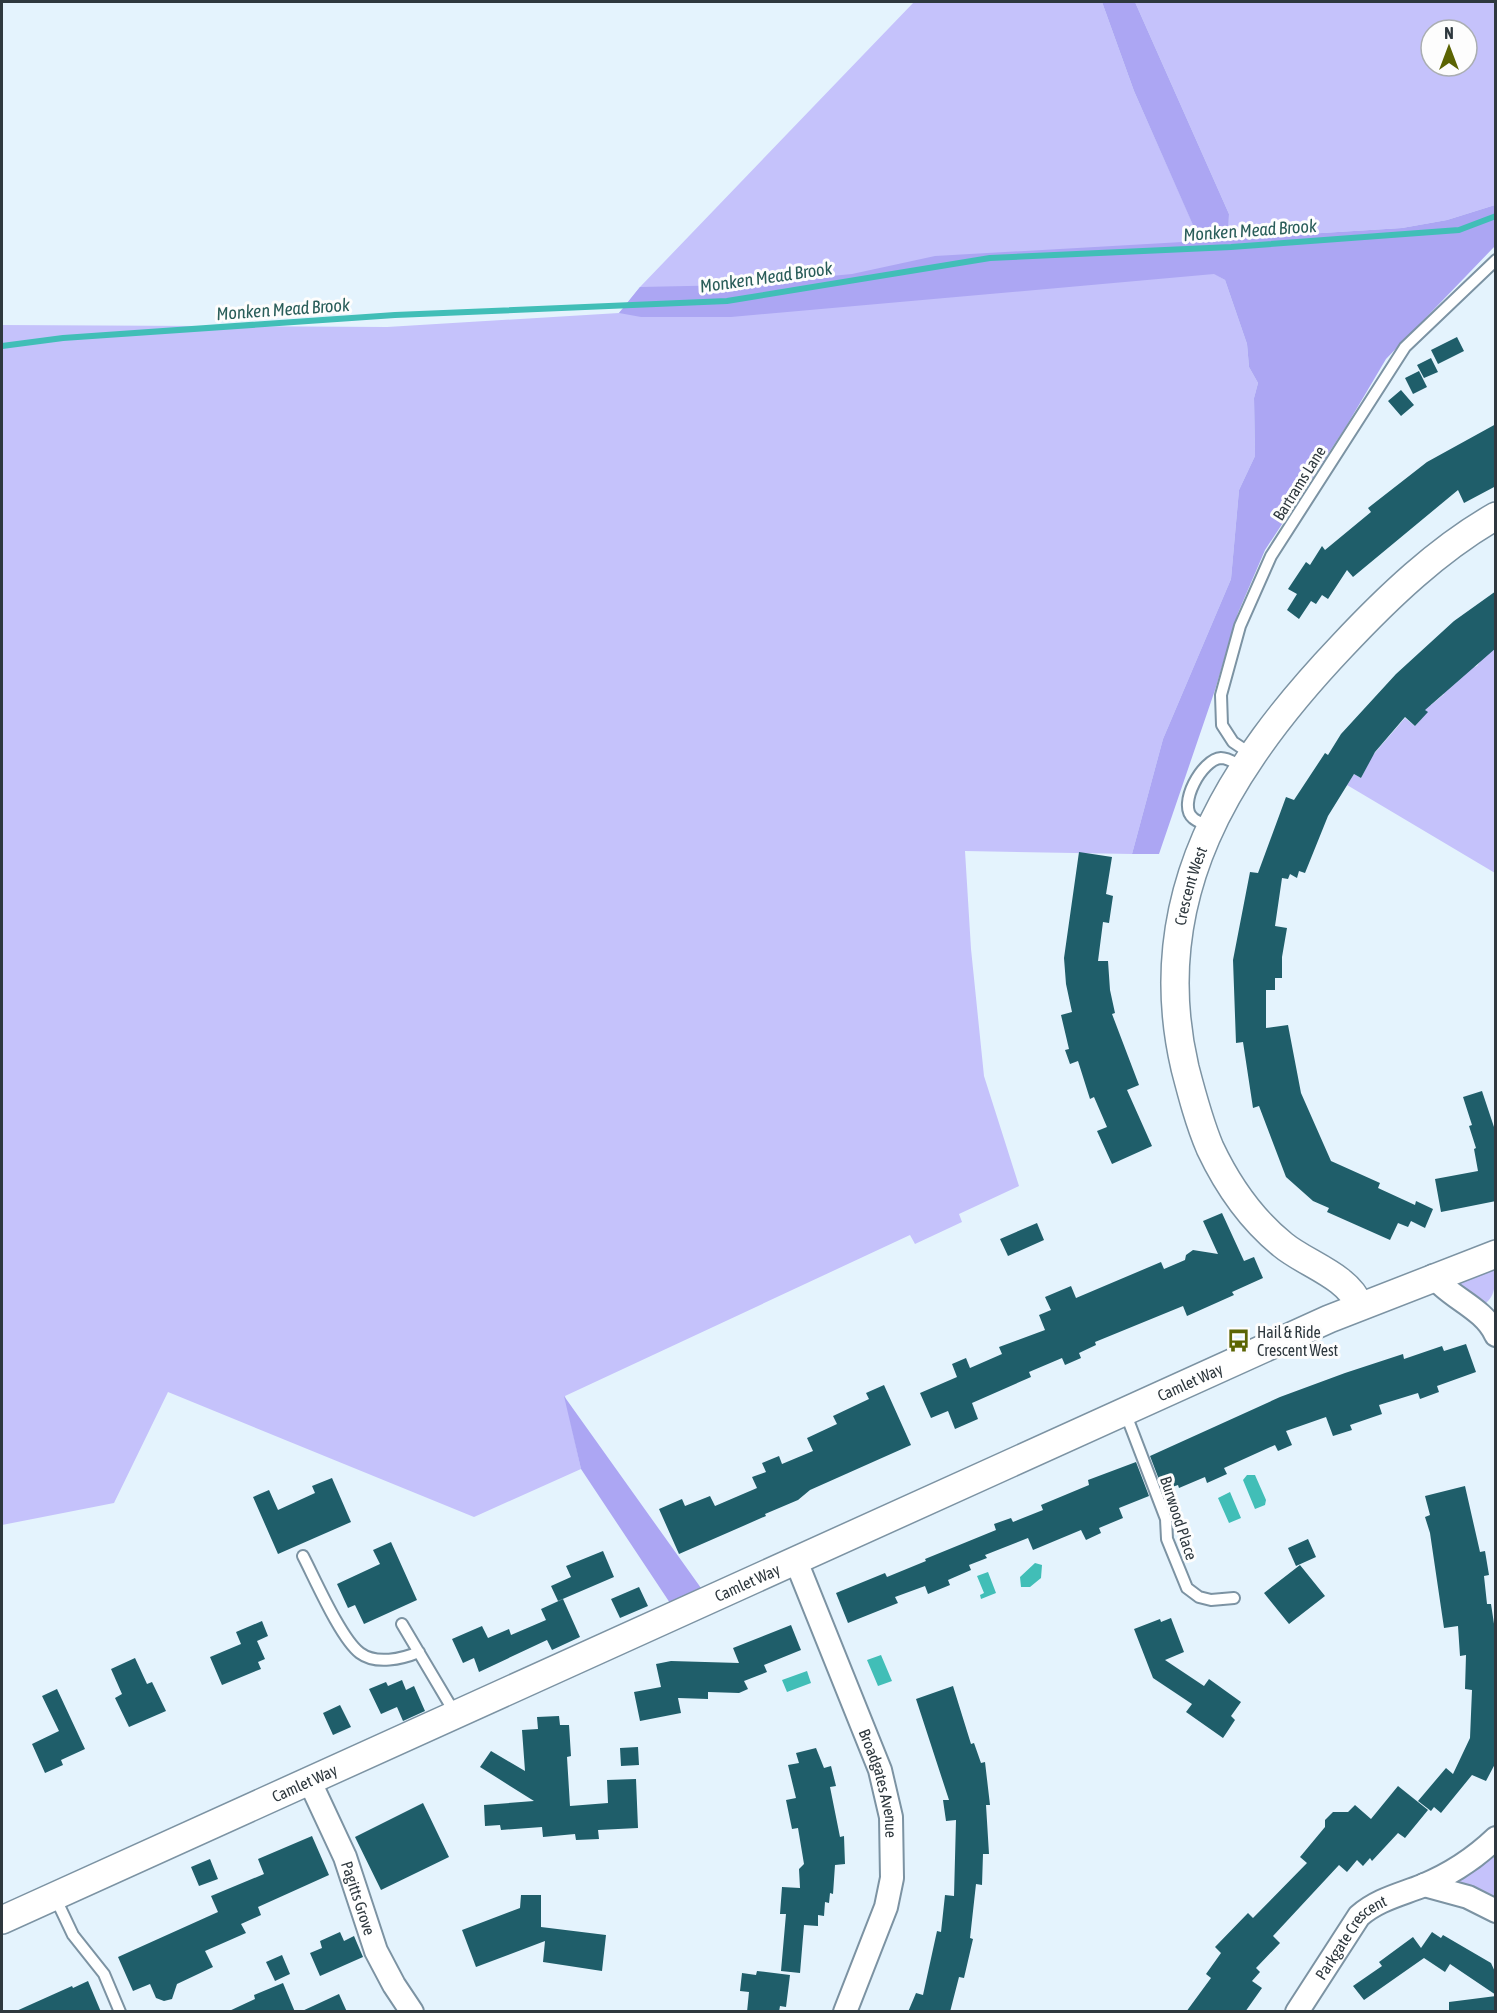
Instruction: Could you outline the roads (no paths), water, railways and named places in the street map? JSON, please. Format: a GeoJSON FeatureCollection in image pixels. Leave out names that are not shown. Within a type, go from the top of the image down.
{"type":"FeatureCollection","features":[{"type":"Feature","properties":{"kind":"street","name":"Crescent West"},"geometry":{"type":"LineString","coordinates":[[1359,1305],[1352,1292],[1284,1246],[1247,1207],[1210,1148],[1192,1094],[1175,1013],[1175,969],[1182,915],[1201,847],[1210,827],[1247,760],[1295,698],[1368,619],[1421,570],[1496,516]]}},
{"type":"Feature","properties":{"kind":"street","name":"Camlet Way"},"geometry":{"type":"LineString","coordinates":[[2,1920],[1359,1305],[1496,1254]]}},
{"type":"Feature","properties":{"kind":"street"},"geometry":{"type":"LineString","coordinates":[[1432,1276],[1440,1286],[1494,1326]]}},
{"type":"Feature","properties":{"kind":"street","name":"Broadgates Avenue"},"geometry":{"type":"LineString","coordinates":[[796,1561],[880,1770],[891,1817],[892,1878],[886,1907],[845,2012]]}},
{"type":"Feature","properties":{"kind":"street","name":"Pagitts Grove"},"geometry":{"type":"LineString","coordinates":[[310,1782],[345,1857],[376,1951],[412,2012]]}},
{"type":"Feature","properties":{"kind":"street","name":"Parkgate Crescent"},"geometry":{"type":"LineString","coordinates":[[1297,2012],[1359,1916],[1372,1905],[1424,1886],[1456,1870],[1496,1838]]}},
{"type":"Feature","properties":{"kind":"street"},"geometry":{"type":"LineString","coordinates":[[1424,1886],[1468,1897],[1496,1911]]}},
{"type":"Feature","properties":{"kind":"lane","name":"Bartrams Lane"},"geometry":{"type":"LineString","coordinates":[[1247,760],[1222,725],[1221,695],[1240,626],[1271,556],[1406,347],[1496,260]]}},
{"type":"Feature","properties":{"kind":"lane","name":"Burwood Place"},"geometry":{"type":"LineString","coordinates":[[1124,1412],[1166,1519],[1167,1539],[1187,1588],[1199,1597],[1211,1600],[1234,1598]]}},
{"type":"Feature","properties":{"kind":"lane"},"geometry":{"type":"LineString","coordinates":[[303,1556],[334,1616],[359,1653],[372,1658],[391,1660],[419,1652]]}},
{"type":"Feature","properties":{"kind":"lane"},"geometry":{"type":"LineString","coordinates":[[402,1624],[456,1715]]}},
{"type":"Feature","properties":{"kind":"lane"},"geometry":{"type":"LineString","coordinates":[[55,1897],[74,1935],[104,1974],[120,2012]]}},
{"type":"Feature","properties":{"kind":"waterway","name":"Monken Mead Brook"},"geometry":{"type":"LineString","coordinates":[[2,346],[63,338],[395,315],[727,301],[990,258],[1231,247],[1459,230],[1496,216]]}},
{"type":"Feature","properties":{"kind":"place","name":"Hail & Ride Crescent West"},"geometry":{"type":"Point","coordinates":[1239,1341]}}]}
